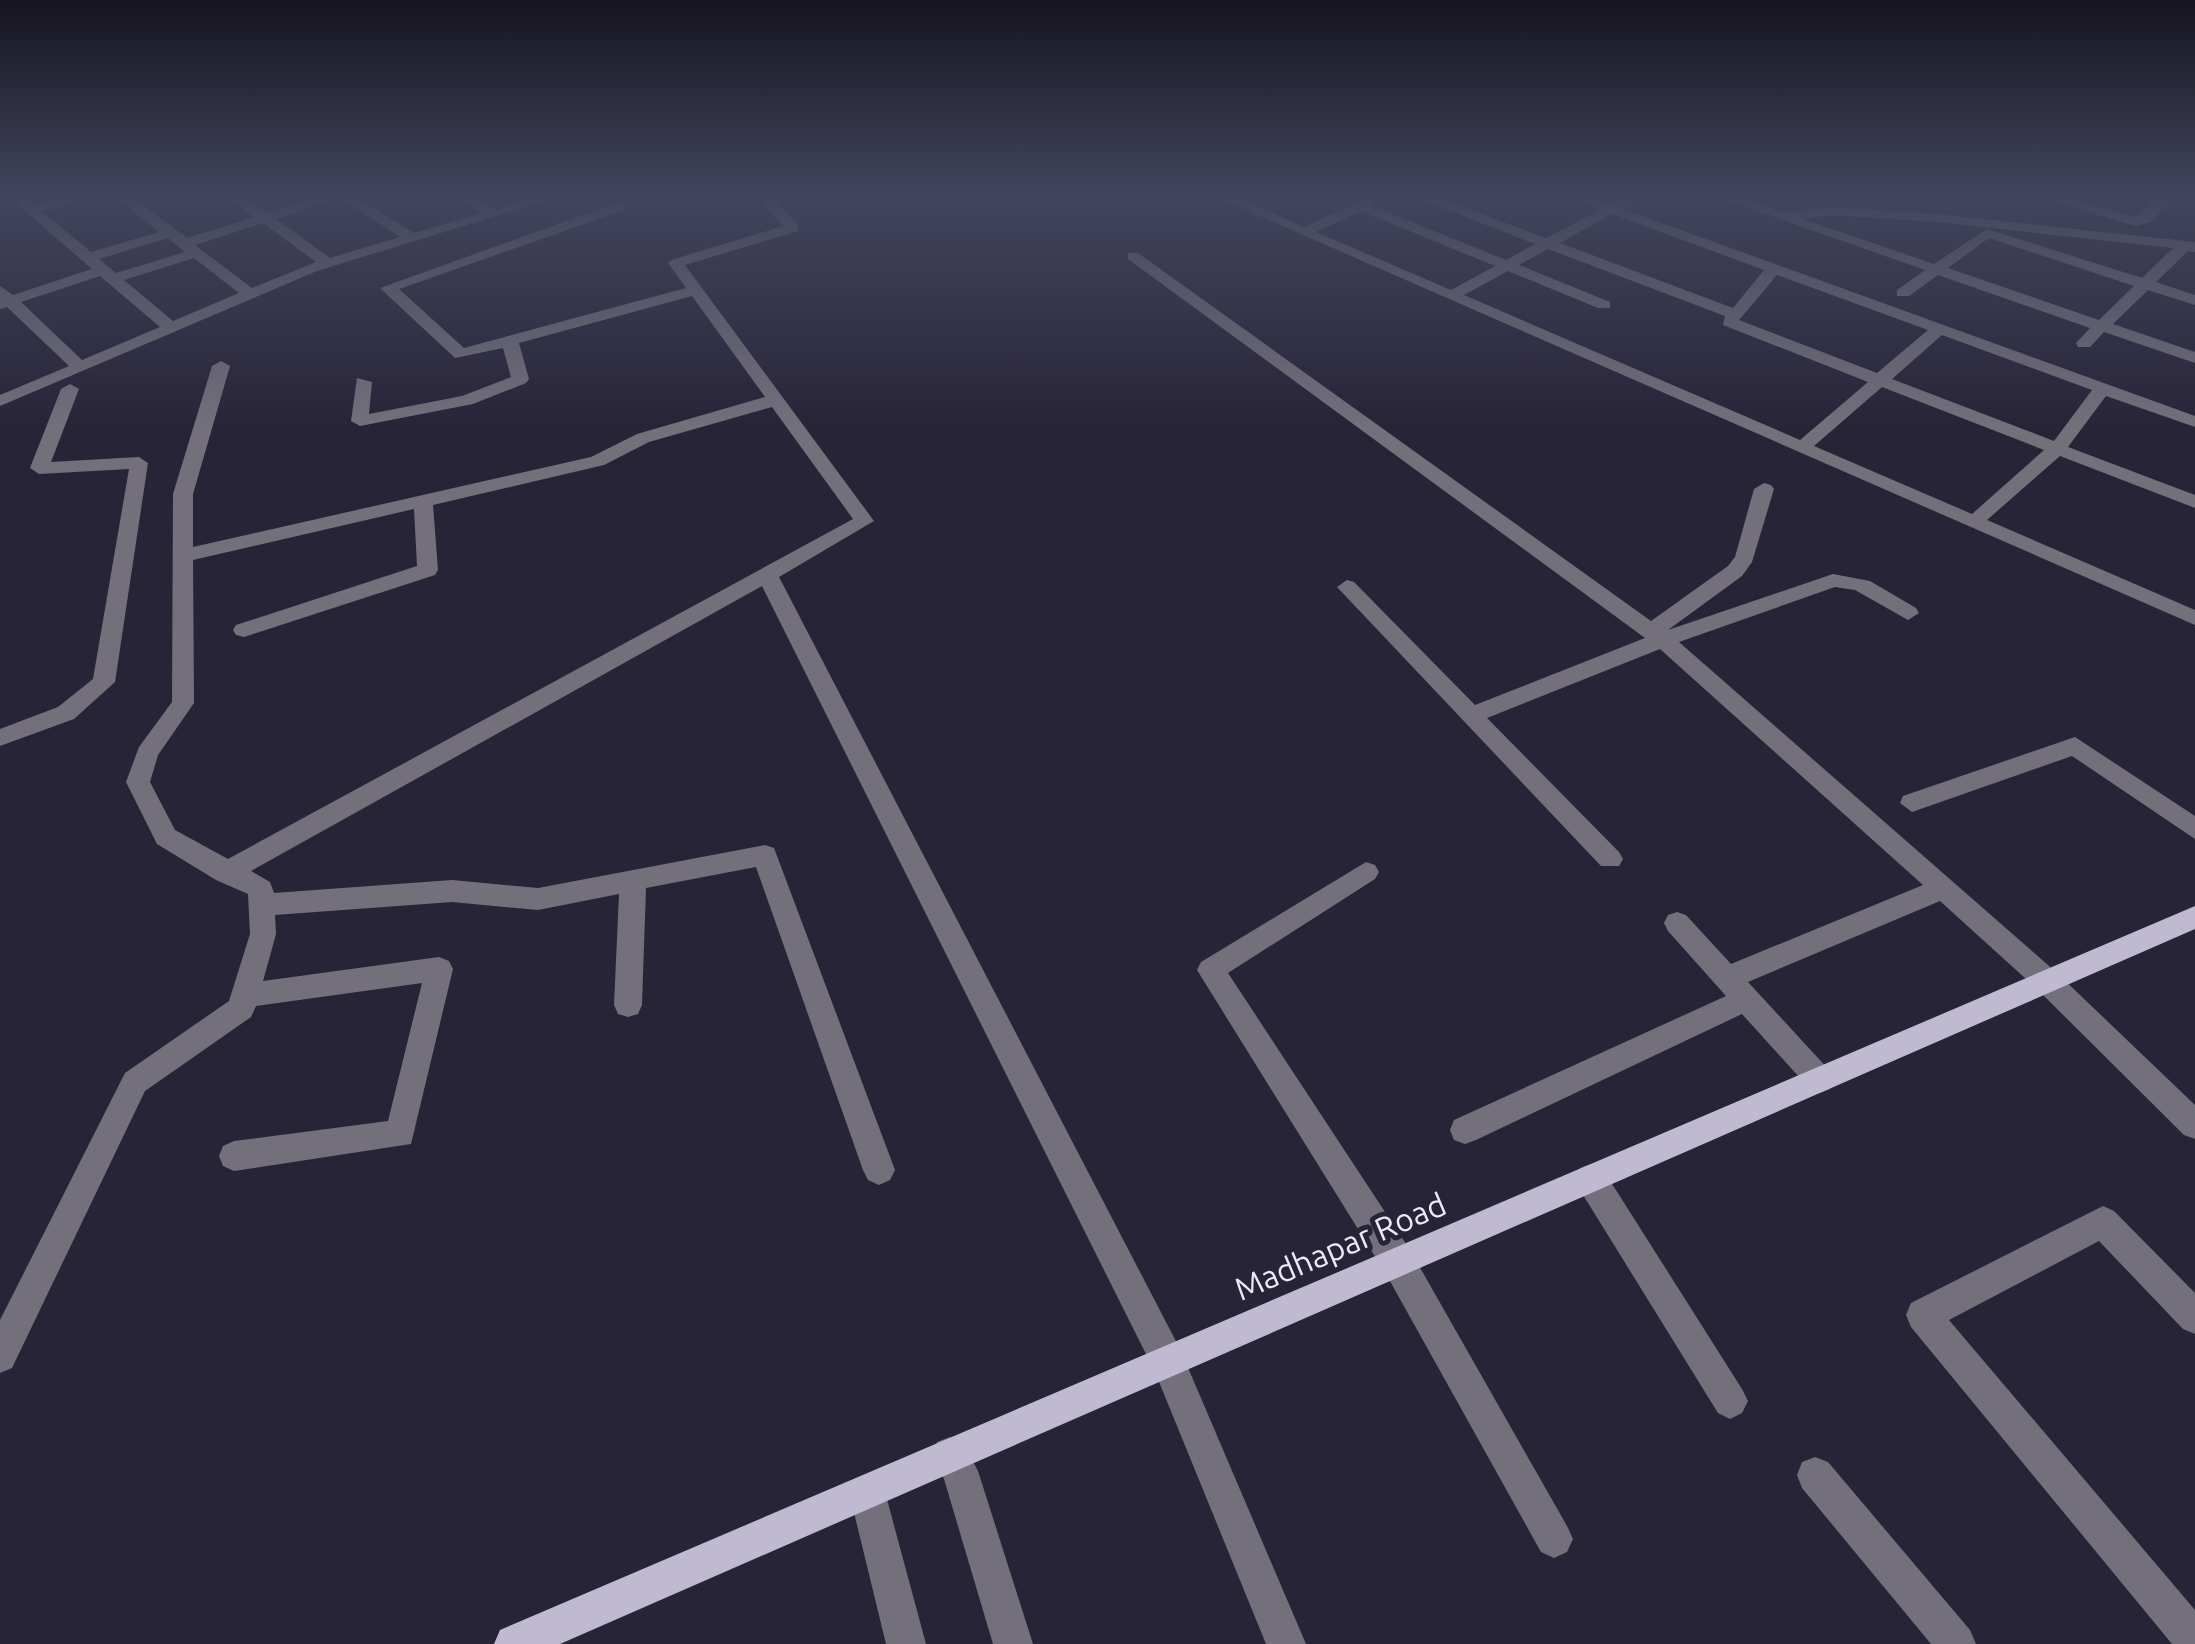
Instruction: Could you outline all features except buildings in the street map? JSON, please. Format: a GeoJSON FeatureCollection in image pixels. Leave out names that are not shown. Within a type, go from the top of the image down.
{"type":"FeatureCollection","features":[{"type":"Feature","properties":{"kind":"main road","name":"Madhapar Road"},"geometry":{"type":"LineString","coordinates":[[514,1644],[2195,918]]}},
{"type":"Feature","properties":{"kind":"street"},"geometry":{"type":"LineString","coordinates":[[3,299],[112,274]]}},
{"type":"Feature","properties":{"kind":"street"},"geometry":{"type":"LineString","coordinates":[[224,274],[250,294]]}},
{"type":"Feature","properties":{"kind":"street"},"geometry":{"type":"LineString","coordinates":[[0,401],[299,274]]}},
{"type":"Feature","properties":{"kind":"street"},"geometry":{"type":"LineString","coordinates":[[428,274],[388,288],[461,354],[695,290]]}},
{"type":"Feature","properties":{"kind":"street"},"geometry":{"type":"LineString","coordinates":[[225,873],[864,521],[684,274]]}},
{"type":"Feature","properties":{"kind":"street"},"geometry":{"type":"LineString","coordinates":[[1158,274],[1657,636],[2047,981],[2195,1124]]}},
{"type":"Feature","properties":{"kind":"street"},"geometry":{"type":"LineString","coordinates":[[1400,274],[2195,618]]}},
{"type":"Feature","properties":{"kind":"street"},"geometry":{"type":"LineString","coordinates":[[1451,296],[1496,274]]}},
{"type":"Feature","properties":{"kind":"street"},"geometry":{"type":"LineString","coordinates":[[1529,274],[1604,305]]}},
{"type":"Feature","properties":{"kind":"street"},"geometry":{"type":"LineString","coordinates":[[1626,274],[1735,314]]}},
{"type":"Feature","properties":{"kind":"street"},"geometry":{"type":"LineString","coordinates":[[1769,274],[1728,322],[2195,502]]}},
{"type":"Feature","properties":{"kind":"street"},"geometry":{"type":"LineString","coordinates":[[1790,274],[2195,422]]}},
{"type":"Feature","properties":{"kind":"street"},"geometry":{"type":"LineString","coordinates":[[1903,293],[1929,274]]}},
{"type":"Feature","properties":{"kind":"street"},"geometry":{"type":"LineString","coordinates":[[1945,274],[2195,358]]}},
{"type":"Feature","properties":{"kind":"street"},"geometry":{"type":"LineString","coordinates":[[2113,274],[2195,300]]}},
{"type":"Feature","properties":{"kind":"street"},"geometry":{"type":"LineString","coordinates":[[2084,343],[2155,274]]}},
{"type":"Feature","properties":{"kind":"street"},"geometry":{"type":"LineString","coordinates":[[108,275],[171,328]]}},
{"type":"Feature","properties":{"kind":"street"},"geometry":{"type":"LineString","coordinates":[[3,299],[80,367]]}},
{"type":"Feature","properties":{"kind":"street"},"geometry":{"type":"LineString","coordinates":[[1801,448],[1940,328]]}},
{"type":"Feature","properties":{"kind":"street"},"geometry":{"type":"LineString","coordinates":[[362,382],[360,420],[467,400],[520,379],[510,341]]}},
{"type":"Feature","properties":{"kind":"street"},"geometry":{"type":"LineString","coordinates":[[0,1356],[135,1082],[241,1008],[263,934],[260,889],[166,837],[138,782],[147,753],[184,703],[183,494],[221,366]]}},
{"type":"Feature","properties":{"kind":"street"},"geometry":{"type":"LineString","coordinates":[[1975,522],[2058,448],[2102,388]]}},
{"type":"Feature","properties":{"kind":"street"},"geometry":{"type":"LineString","coordinates":[[0,738],[66,713],[104,682],[140,464],[39,468],[70,389]]}},
{"type":"Feature","properties":{"kind":"street"},"geometry":{"type":"LineString","coordinates":[[183,556],[597,461],[643,438],[776,400]]}},
{"type":"Feature","properties":{"kind":"street"},"geometry":{"type":"LineString","coordinates":[[1657,636],[1735,571],[1745,558],[1764,488]]}},
{"type":"Feature","properties":{"kind":"street"},"geometry":{"type":"LineString","coordinates":[[244,630],[428,570],[422,501]]}},
{"type":"Feature","properties":{"kind":"street"},"geometry":{"type":"LineString","coordinates":[[768,576],[1168,1361],[1286,1644]]}},
{"type":"Feature","properties":{"kind":"street"},"geometry":{"type":"LineString","coordinates":[[1470,715],[1657,636],[1845,579],[1908,613]]}},
{"type":"Feature","properties":{"kind":"street"},"geometry":{"type":"LineString","coordinates":[[1347,588],[1610,859]]}},
{"type":"Feature","properties":{"kind":"street"},"geometry":{"type":"LineString","coordinates":[[1912,803],[2075,746],[2195,829]]}},
{"type":"Feature","properties":{"kind":"street"},"geometry":{"type":"LineString","coordinates":[[262,905],[452,891],[538,899],[765,855],[879,1170]]}},
{"type":"Feature","properties":{"kind":"street"},"geometry":{"type":"LineString","coordinates":[[1366,872],[1211,970],[1398,1262],[1554,1540]]}},
{"type":"Feature","properties":{"kind":"street"},"geometry":{"type":"LineString","coordinates":[[628,1005],[632,879]]}},
{"type":"Feature","properties":{"kind":"street"},"geometry":{"type":"LineString","coordinates":[[1464,1130],[1941,889]]}},
{"type":"Feature","properties":{"kind":"street"},"geometry":{"type":"LineString","coordinates":[[1678,924],[1820,1080]]}},
{"type":"Feature","properties":{"kind":"street"},"geometry":{"type":"LineString","coordinates":[[234,1156],[400,1134],[439,969],[244,996]]}},
{"type":"Feature","properties":{"kind":"street"},"geometry":{"type":"LineString","coordinates":[[1590,1179],[1730,1401]]}},
{"type":"Feature","properties":{"kind":"street"},"geometry":{"type":"LineString","coordinates":[[2195,1317],[2103,1222],[1923,1314],[2191,1636],[2195,1633]]}},
{"type":"Feature","properties":{"kind":"street"},"geometry":{"type":"LineString","coordinates":[[950,1455],[960,1471],[1013,1644]]}},
{"type":"Feature","properties":{"kind":"street"},"geometry":{"type":"LineString","coordinates":[[1815,1475],[1956,1644]]}},
{"type":"Feature","properties":{"kind":"street"},"geometry":{"type":"LineString","coordinates":[[867,1492],[906,1644]]}}]}
